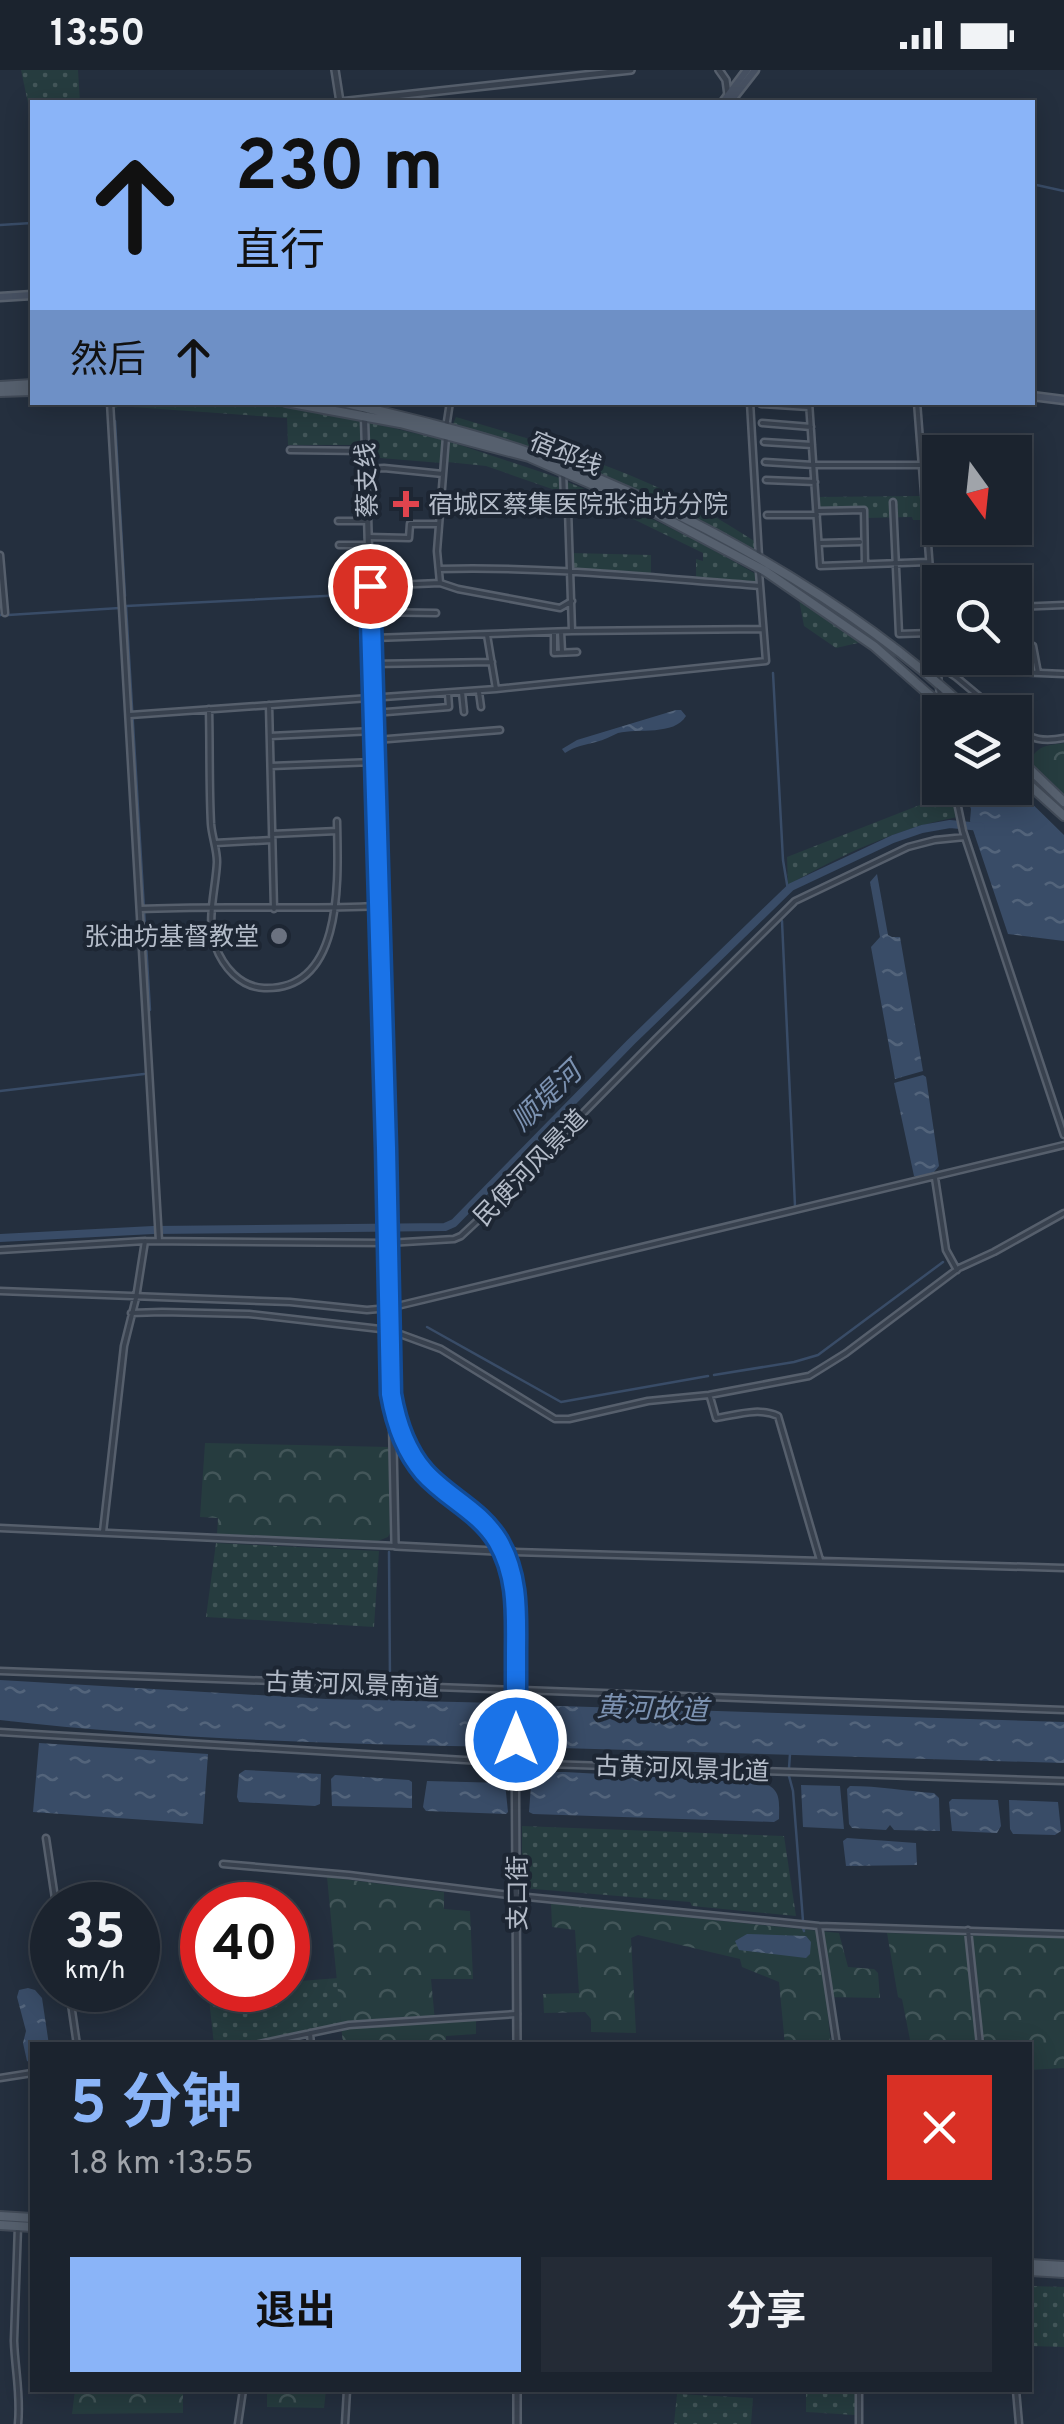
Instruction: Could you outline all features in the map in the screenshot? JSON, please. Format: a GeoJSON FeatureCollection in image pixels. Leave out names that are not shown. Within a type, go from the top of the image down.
{"type":"FeatureCollection","features":[{"type":"Feature","properties":{"kind":"main road"},"geometry":{"type":"LineString","coordinates":[[727,100],[747,70]]}},
{"type":"Feature","properties":{"kind":"main road"},"geometry":{"type":"LineString","coordinates":[[727,100],[755,70]]}},
{"type":"Feature","properties":{"kind":"main road"},"geometry":{"type":"LineString","coordinates":[[0,297],[30,295]]}},
{"type":"Feature","properties":{"kind":"main road"},"geometry":{"type":"LineString","coordinates":[[0,389],[30,387]]}},
{"type":"Feature","properties":{"kind":"main road"},"geometry":{"type":"LineString","coordinates":[[1035,396],[1064,400]]}},
{"type":"Feature","properties":{"kind":"main road","name":"宿邳线"},"geometry":{"type":"LineString","coordinates":[[319,405],[364,409],[446,432],[528,458],[642,506],[759,563],[874,646],[927,695]]}},
{"type":"Feature","properties":{"kind":"main road","name":"宿邳线"},"geometry":{"type":"LineString","coordinates":[[446,432],[520,449],[667,508],[829,602],[950,695]]}},
{"type":"Feature","properties":{"kind":"main road"},"geometry":{"type":"LineString","coordinates":[[1032,771],[1064,802]]}},
{"type":"Feature","properties":{"kind":"main road"},"geometry":{"type":"LineString","coordinates":[[1032,787],[1064,816]]}},
{"type":"Feature","properties":{"kind":"main road"},"geometry":{"type":"LineString","coordinates":[[0,2216],[30,2218]]}},
{"type":"Feature","properties":{"kind":"main road"},"geometry":{"type":"LineString","coordinates":[[0,2225],[30,2227]]}},
{"type":"Feature","properties":{"kind":"main road"},"geometry":{"type":"LineString","coordinates":[[1032,2268],[1064,2269]]}},
{"type":"Feature","properties":{"kind":"street"},"geometry":{"type":"LineString","coordinates":[[334,70],[340,100]]}},
{"type":"Feature","properties":{"kind":"street"},"geometry":{"type":"LineString","coordinates":[[358,100],[631,70]]}},
{"type":"Feature","properties":{"kind":"street"},"geometry":{"type":"LineString","coordinates":[[719,70],[726,80],[727,100]]}},
{"type":"Feature","properties":{"kind":"street"},"geometry":{"type":"LineString","coordinates":[[110,405],[132,715],[159,1239]]}},
{"type":"Feature","properties":{"kind":"street"},"geometry":{"type":"LineString","coordinates":[[440,583],[440,524],[450,405]]}},
{"type":"Feature","properties":{"kind":"street"},"geometry":{"type":"LineString","coordinates":[[132,715],[462,692],[766,661],[750,405]]}},
{"type":"Feature","properties":{"kind":"street"},"geometry":{"type":"LineString","coordinates":[[809,405],[820,566],[928,562]]}},
{"type":"Feature","properties":{"kind":"street"},"geometry":{"type":"LineString","coordinates":[[765,462],[922,465],[917,405]]}},
{"type":"Feature","properties":{"kind":"street","name":"蔡支线"},"geometry":{"type":"LineString","coordinates":[[364,409],[396,1546]]}},
{"type":"Feature","properties":{"kind":"street"},"geometry":{"type":"LineString","coordinates":[[762,424],[811,426]]}},
{"type":"Feature","properties":{"kind":"street"},"geometry":{"type":"LineString","coordinates":[[764,442],[812,446]]}},
{"type":"Feature","properties":{"kind":"street"},"geometry":{"type":"LineString","coordinates":[[290,450],[365,451]]}},
{"type":"Feature","properties":{"kind":"street"},"geometry":{"type":"LineString","coordinates":[[366,469],[444,474]]}},
{"type":"Feature","properties":{"kind":"street"},"geometry":{"type":"LineString","coordinates":[[563,472],[572,631]]}},
{"type":"Feature","properties":{"kind":"street"},"geometry":{"type":"LineString","coordinates":[[766,480],[814,482]]}},
{"type":"Feature","properties":{"kind":"street"},"geometry":{"type":"LineString","coordinates":[[893,502],[899,634],[922,633]]}},
{"type":"Feature","properties":{"kind":"street"},"geometry":{"type":"LineString","coordinates":[[767,515],[864,510],[865,564]]}},
{"type":"Feature","properties":{"kind":"street"},"geometry":{"type":"LineString","coordinates":[[338,521],[368,521]]}},
{"type":"Feature","properties":{"kind":"street"},"geometry":{"type":"LineString","coordinates":[[338,545],[409,538],[410,524],[440,524]]}},
{"type":"Feature","properties":{"kind":"street"},"geometry":{"type":"LineString","coordinates":[[819,542],[860,542]]}},
{"type":"Feature","properties":{"kind":"street"},"geometry":{"type":"LineString","coordinates":[[927,545],[928,565]]}},
{"type":"Feature","properties":{"kind":"street"},"geometry":{"type":"LineString","coordinates":[[0,554],[5,614]]}},
{"type":"Feature","properties":{"kind":"street"},"geometry":{"type":"LineString","coordinates":[[439,570],[570,570],[760,586]]}},
{"type":"Feature","properties":{"kind":"street"},"geometry":{"type":"LineString","coordinates":[[370,586],[440,583],[458,590],[560,608],[572,601]]}},
{"type":"Feature","properties":{"kind":"street"},"geometry":{"type":"LineString","coordinates":[[1032,606],[1064,604]]}},
{"type":"Feature","properties":{"kind":"street"},"geometry":{"type":"LineString","coordinates":[[370,612],[436,613]]}},
{"type":"Feature","properties":{"kind":"street"},"geometry":{"type":"LineString","coordinates":[[371,638],[763,629]]}},
{"type":"Feature","properties":{"kind":"street"},"geometry":{"type":"LineString","coordinates":[[554,632],[554,653],[577,652]]}},
{"type":"Feature","properties":{"kind":"street"},"geometry":{"type":"LineString","coordinates":[[561,632],[562,652]]}},
{"type":"Feature","properties":{"kind":"street"},"geometry":{"type":"LineString","coordinates":[[487,634],[496,689]]}},
{"type":"Feature","properties":{"kind":"street"},"geometry":{"type":"LineString","coordinates":[[1032,646],[1038,673]]}},
{"type":"Feature","properties":{"kind":"street"},"geometry":{"type":"LineString","coordinates":[[372,664],[492,662]]}},
{"type":"Feature","properties":{"kind":"street"},"geometry":{"type":"LineString","coordinates":[[1032,673],[1064,674]]}},
{"type":"Feature","properties":{"kind":"street"},"geometry":{"type":"LineString","coordinates":[[938,675],[940,695]]}},
{"type":"Feature","properties":{"kind":"street"},"geometry":{"type":"LineString","coordinates":[[952,675],[977,695]]}},
{"type":"Feature","properties":{"kind":"street"},"geometry":{"type":"LineString","coordinates":[[479,690],[480,707]]}},
{"type":"Feature","properties":{"kind":"street"},"geometry":{"type":"LineString","coordinates":[[462,692],[464,712]]}},
{"type":"Feature","properties":{"kind":"street"},"geometry":{"type":"LineString","coordinates":[[373,714],[450,707],[448,693]]}},
{"type":"Feature","properties":{"kind":"street"},"geometry":{"type":"LineString","coordinates":[[269,705],[274,908]]}},
{"type":"Feature","properties":{"kind":"street"},"geometry":{"type":"LineString","coordinates":[[209,709],[211,830],[217,860],[214,940],[222,960],[249,986],[286,986],[307,975],[319,962],[334,908],[337,822]]}},
{"type":"Feature","properties":{"kind":"street"},"geometry":{"type":"LineString","coordinates":[[270,736],[374,730]]}},
{"type":"Feature","properties":{"kind":"street"},"geometry":{"type":"LineString","coordinates":[[374,740],[500,730]]}},
{"type":"Feature","properties":{"kind":"street"},"geometry":{"type":"LineString","coordinates":[[1032,738],[1046,741],[1064,738]]}},
{"type":"Feature","properties":{"kind":"street"},"geometry":{"type":"LineString","coordinates":[[270,766],[374,762]]}},
{"type":"Feature","properties":{"kind":"street"},"geometry":{"type":"LineString","coordinates":[[958,805],[1064,1135]]}},
{"type":"Feature","properties":{"kind":"street"},"geometry":{"type":"LineString","coordinates":[[214,843],[337,831]]}},
{"type":"Feature","properties":{"kind":"street","name":"民便河风景道"},"geometry":{"type":"LineString","coordinates":[[0,1250],[159,1239],[388,1244],[461,1236],[795,901],[908,847],[964,834]]}},
{"type":"Feature","properties":{"kind":"street"},"geometry":{"type":"LineString","coordinates":[[142,909],[213,905],[378,906]]}},
{"type":"Feature","properties":{"kind":"street"},"geometry":{"type":"LineString","coordinates":[[0,1290],[388,1308],[1064,1145]]}},
{"type":"Feature","properties":{"kind":"street"},"geometry":{"type":"LineString","coordinates":[[934,1176],[946,1250],[957,1270]]}},
{"type":"Feature","properties":{"kind":"street"},"geometry":{"type":"LineString","coordinates":[[131,1313],[249,1314],[389,1330],[441,1349],[555,1418],[570,1418],[648,1400],[710,1395],[809,1376],[957,1270],[1064,1213]]}},
{"type":"Feature","properties":{"kind":"street"},"geometry":{"type":"LineString","coordinates":[[103,1532],[124,1346],[145,1241]]}},
{"type":"Feature","properties":{"kind":"street"},"geometry":{"type":"LineString","coordinates":[[391,1394],[401,1433],[417,1463],[484,1522],[503,1551],[516,1590]]}},
{"type":"Feature","properties":{"kind":"street"},"geometry":{"type":"LineString","coordinates":[[710,1395],[716,1418],[756,1412],[778,1416],[820,1560]]}},
{"type":"Feature","properties":{"kind":"street"},"geometry":{"type":"LineString","coordinates":[[0,1528],[514,1552],[1064,1568]]}},
{"type":"Feature","properties":{"kind":"street"},"geometry":{"type":"LineString","coordinates":[[514,1552],[516,1690]]}},
{"type":"Feature","properties":{"kind":"street","name":"古黄河风景南道"},"geometry":{"type":"LineString","coordinates":[[0,1670],[1064,1710]]}},
{"type":"Feature","properties":{"kind":"street","name":"支口街"},"geometry":{"type":"LineString","coordinates":[[516,1690],[517,2042]]}},
{"type":"Feature","properties":{"kind":"street","name":"古黄河风景北道"},"geometry":{"type":"LineString","coordinates":[[0,1732],[516,1763],[1064,1781]]}},
{"type":"Feature","properties":{"kind":"street"},"geometry":{"type":"LineString","coordinates":[[46,1838],[53,1882]]}},
{"type":"Feature","properties":{"kind":"street"},"geometry":{"type":"LineString","coordinates":[[223,1864],[819,1926],[1064,1934]]}},
{"type":"Feature","properties":{"kind":"street"},"geometry":{"type":"LineString","coordinates":[[819,1926],[837,2042]]}},
{"type":"Feature","properties":{"kind":"street"},"geometry":{"type":"LineString","coordinates":[[968,1930],[980,2042]]}},
{"type":"Feature","properties":{"kind":"street"},"geometry":{"type":"LineString","coordinates":[[73,2012],[78,2042]]}},
{"type":"Feature","properties":{"kind":"street"},"geometry":{"type":"LineString","coordinates":[[268,2042],[350,2025],[517,2014]]}},
{"type":"Feature","properties":{"kind":"street"},"geometry":{"type":"LineString","coordinates":[[310,2033],[312,2042]]}},
{"type":"Feature","properties":{"kind":"street"},"geometry":{"type":"LineString","coordinates":[[0,2078],[30,2073]]}},
{"type":"Feature","properties":{"kind":"street"},"geometry":{"type":"LineString","coordinates":[[18,2226],[14,2342],[18,2424]]}},
{"type":"Feature","properties":{"kind":"street"},"geometry":{"type":"LineString","coordinates":[[238,2424],[242,2392]]}},
{"type":"Feature","properties":{"kind":"street"},"geometry":{"type":"LineString","coordinates":[[345,2424],[346,2392]]}},
{"type":"Feature","properties":{"kind":"street"},"geometry":{"type":"LineString","coordinates":[[517,2392],[517,2424]]}},
{"type":"Feature","properties":{"kind":"street"},"geometry":{"type":"LineString","coordinates":[[859,2392],[859,2424]]}},
{"type":"Feature","properties":{"kind":"street"},"geometry":{"type":"LineString","coordinates":[[1016,2392],[1018,2424]]}},
{"type":"Feature","properties":{"kind":"green space"},"geometry":{"type":"Polygon","coordinates":[[[21,70],[78,70],[80,100],[30,100],[30,113],[21,70]]]}},
{"type":"Feature","properties":{"kind":"green space"},"geometry":{"type":"Polygon","coordinates":[[[287,407],[357,420],[361,423],[362,445],[288,445],[287,418],[112,408],[287,407]]]}},
{"type":"Feature","properties":{"kind":"green space"},"geometry":{"type":"Polygon","coordinates":[[[456,417],[642,480],[702,509],[756,542],[756,553],[608,480],[453,424],[456,417]]]}},
{"type":"Feature","properties":{"kind":"green space"},"geometry":{"type":"Polygon","coordinates":[[[368,422],[443,440],[441,463],[368,457],[368,422]]]}},
{"type":"Feature","properties":{"kind":"green space"},"geometry":{"type":"Polygon","coordinates":[[[448,441],[559,478],[561,489],[486,466],[447,462],[448,441]]]}},
{"type":"Feature","properties":{"kind":"green space"},"geometry":{"type":"Polygon","coordinates":[[[565,481],[709,548],[756,574],[757,584],[696,580],[696,559],[703,561],[703,553],[565,490],[565,481]]]}},
{"type":"Feature","properties":{"kind":"green space"},"geometry":{"type":"Polygon","coordinates":[[[920,496],[922,520],[865,518],[865,509],[819,509],[818,497],[920,496]]]}},
{"type":"Feature","properties":{"kind":"green space"},"geometry":{"type":"Polygon","coordinates":[[[571,553],[651,555],[651,577],[572,570],[571,553]]]}},
{"type":"Feature","properties":{"kind":"green space"},"geometry":{"type":"Polygon","coordinates":[[[799,600],[862,642],[836,648],[804,626],[799,600]]]}},
{"type":"Feature","properties":{"kind":"green space"},"geometry":{"type":"Polygon","coordinates":[[[1064,743],[1064,796],[1032,762],[1034,754],[1049,745],[1064,743]]]}},
{"type":"Feature","properties":{"kind":"green space"},"geometry":{"type":"Polygon","coordinates":[[[922,804],[955,805],[957,817],[870,844],[788,885],[787,857],[922,804]]]}},
{"type":"Feature","properties":{"kind":"green space"},"geometry":{"type":"Polygon","coordinates":[[[205,1443],[389,1447],[388,1537],[378,1541],[217,1534],[218,1518],[200,1517],[205,1443]]]}},
{"type":"Feature","properties":{"kind":"green space"},"geometry":{"type":"Polygon","coordinates":[[[216,1543],[379,1551],[374,1627],[206,1617],[216,1543]]]}},
{"type":"Feature","properties":{"kind":"green space"},"geometry":{"type":"Polygon","coordinates":[[[522,1826],[784,1836],[796,1916],[692,1906],[690,1902],[522,1888],[522,1826]]]}},
{"type":"Feature","properties":{"kind":"green space"},"geometry":{"type":"Polygon","coordinates":[[[327,1877],[444,1892],[444,1909],[470,1911],[473,1979],[431,1979],[435,2021],[476,2019],[476,2034],[446,2036],[446,2042],[343,2042],[327,1877]]]}},
{"type":"Feature","properties":{"kind":"green space"},"geometry":{"type":"Polygon","coordinates":[[[551,1903],[839,1933],[848,1967],[874,1969],[878,1973],[880,1998],[826,1997],[831,2042],[785,2042],[779,1982],[742,1967],[740,1959],[638,1935],[631,1938],[636,2033],[591,2032],[591,2019],[585,2012],[544,2013],[543,1994],[579,1993],[575,1930],[552,1927],[551,1903]]]}},
{"type":"Feature","properties":{"kind":"green space"},"geometry":{"type":"Polygon","coordinates":[[[887,1933],[1064,1938],[1064,2068],[1032,2070],[1032,2042],[910,2042],[902,1999],[898,1997],[887,1933]]]}},
{"type":"Feature","properties":{"kind":"green space"},"geometry":{"type":"Polygon","coordinates":[[[338,1978],[341,2024],[254,2042],[214,2042],[210,2012],[310,2012],[310,1980],[338,1978]]]}},
{"type":"Feature","properties":{"kind":"green space"},"geometry":{"type":"Polygon","coordinates":[[[1032,2286],[1064,2287],[1064,2347],[1032,2346],[1032,2286]]]}},
{"type":"Feature","properties":{"kind":"green space"},"geometry":{"type":"Polygon","coordinates":[[[75,2392],[183,2392],[183,2413],[72,2414],[75,2392]]]}},
{"type":"Feature","properties":{"kind":"green space"},"geometry":{"type":"Polygon","coordinates":[[[267,2392],[326,2392],[324,2408],[267,2407],[267,2392]]]}},
{"type":"Feature","properties":{"kind":"green space"},"geometry":{"type":"Polygon","coordinates":[[[806,2392],[855,2392],[855,2415],[806,2412],[806,2392]]]}},
{"type":"Feature","properties":{"kind":"green space"},"geometry":{"type":"Polygon","coordinates":[[[677,2394],[753,2398],[751,2424],[674,2424],[677,2394]]]}},
{"type":"Feature","properties":{"kind":"water"},"geometry":{"type":"Polygon","coordinates":[[[676,710],[686,716],[673,726],[618,733],[565,753],[562,749],[577,740],[676,710]]]}},
{"type":"Feature","properties":{"kind":"water"},"geometry":{"type":"Polygon","coordinates":[[[1032,804],[1064,835],[1064,941],[1008,934],[970,821],[970,805],[1032,804]]]}},
{"type":"Feature","properties":{"kind":"water"},"geometry":{"type":"Polygon","coordinates":[[[877,874],[888,935],[900,937],[923,1071],[895,1079],[871,947],[880,937],[870,882],[877,874]]]}},
{"type":"Feature","properties":{"kind":"water"},"geometry":{"type":"Polygon","coordinates":[[[923,1075],[939,1166],[934,1172],[917,1177],[894,1083],[923,1075]]]}},
{"type":"Feature","properties":{"kind":"water"},"geometry":{"type":"Polygon","coordinates":[[[0,1680],[326,1699],[501,1703],[502,1714],[523,1718],[528,1716],[529,1705],[1064,1722],[1064,1763],[527,1747],[526,1735],[508,1734],[501,1737],[500,1747],[125,1732],[0,1720],[0,1680]]]}},
{"type":"Feature","properties":{"kind":"water"},"geometry":{"type":"Polygon","coordinates":[[[39,1743],[208,1754],[203,1824],[33,1812],[39,1743]]]}},
{"type":"Feature","properties":{"kind":"water"},"geometry":{"type":"Polygon","coordinates":[[[245,1770],[321,1774],[320,1804],[239,1802],[239,1774],[245,1770]]]}},
{"type":"Feature","properties":{"kind":"water"},"geometry":{"type":"Polygon","coordinates":[[[532,1772],[763,1783],[776,1793],[779,1819],[774,1822],[533,1814],[529,1812],[532,1772]]]}},
{"type":"Feature","properties":{"kind":"water"},"geometry":{"type":"Polygon","coordinates":[[[335,1775],[409,1780],[412,1808],[332,1806],[331,1779],[335,1775]]]}},
{"type":"Feature","properties":{"kind":"water"},"geometry":{"type":"Polygon","coordinates":[[[427,1781],[505,1783],[508,1812],[426,1811],[423,1807],[427,1781]]]}},
{"type":"Feature","properties":{"kind":"water"},"geometry":{"type":"Polygon","coordinates":[[[801,1785],[840,1786],[844,1829],[803,1827],[801,1785]]]}},
{"type":"Feature","properties":{"kind":"water"},"geometry":{"type":"Polygon","coordinates":[[[850,1786],[934,1793],[939,1798],[940,1831],[894,1830],[890,1825],[886,1830],[852,1828],[847,1789],[850,1786]]]}},
{"type":"Feature","properties":{"kind":"water"},"geometry":{"type":"Polygon","coordinates":[[[952,1799],[998,1800],[1001,1826],[997,1833],[952,1831],[952,1799]]]}},
{"type":"Feature","properties":{"kind":"water"},"geometry":{"type":"Polygon","coordinates":[[[1009,1800],[1058,1802],[1061,1831],[1055,1835],[1013,1834],[1009,1800]]]}},
{"type":"Feature","properties":{"kind":"water"},"geometry":{"type":"Polygon","coordinates":[[[847,1838],[916,1843],[917,1865],[846,1866],[843,1841],[847,1838]]]}},
{"type":"Feature","properties":{"kind":"water"},"geometry":{"type":"Polygon","coordinates":[[[747,1934],[806,1936],[811,1942],[810,1954],[806,1958],[739,1950],[735,1941],[747,1934]]]}},
{"type":"Feature","properties":{"kind":"water"},"geometry":{"type":"Polygon","coordinates":[[[30,1989],[30,2012],[44,2012],[49,2042],[30,2042],[30,2062],[23,2043],[26,2031],[17,1997],[19,1990],[30,1989]]]}},
{"type":"Feature","properties":{"kind":"waterway"},"geometry":{"type":"LineString","coordinates":[[1035,185],[1064,191]]}},
{"type":"Feature","properties":{"kind":"waterway"},"geometry":{"type":"LineString","coordinates":[[0,225],[30,223]]}},
{"type":"Feature","properties":{"kind":"waterway"},"geometry":{"type":"LineString","coordinates":[[115,421],[125,596]]}},
{"type":"Feature","properties":{"kind":"waterway"},"geometry":{"type":"LineString","coordinates":[[150,1010],[126,606],[365,594]]}},
{"type":"Feature","properties":{"kind":"waterway"},"geometry":{"type":"LineString","coordinates":[[8,615],[120,608]]}},
{"type":"Feature","properties":{"kind":"waterway"},"geometry":{"type":"LineString","coordinates":[[773,673],[788,890]]}},
{"type":"Feature","properties":{"kind":"waterway","name":"顺堤河"},"geometry":{"type":"LineString","coordinates":[[0,1238],[153,1230],[445,1227],[454,1223],[631,1042],[791,887],[922,829],[950,824],[981,827]]}},
{"type":"Feature","properties":{"kind":"waterway"},"geometry":{"type":"LineString","coordinates":[[782,921],[795,1206]]}},
{"type":"Feature","properties":{"kind":"waterway"},"geometry":{"type":"LineString","coordinates":[[0,1091],[144,1074]]}},
{"type":"Feature","properties":{"kind":"waterway"},"geometry":{"type":"LineString","coordinates":[[714,1375],[818,1355],[943,1262]]}},
{"type":"Feature","properties":{"kind":"waterway"},"geometry":{"type":"LineString","coordinates":[[427,1327],[561,1402],[708,1376]]}},
{"type":"Feature","properties":{"kind":"waterway"},"geometry":{"type":"LineString","coordinates":[[389,1552],[390,1682]]}},
{"type":"Feature","properties":{"kind":"waterway"},"geometry":{"type":"LineString","coordinates":[[389,1702],[390,1689]]}},
{"type":"Feature","properties":{"kind":"waterway"},"geometry":{"type":"LineString","coordinates":[[789,1768],[790,1754]]}},
{"type":"Feature","properties":{"kind":"waterway"},"geometry":{"type":"LineString","coordinates":[[789,1776],[803,1921]]}},
{"type":"Feature","properties":{"kind":"place","name":"宿城区蔡集医院张油坊分院"},"geometry":{"type":"Point","coordinates":[406,504]}},
{"type":"Feature","properties":{"kind":"place","name":"张油坊基督教堂"},"geometry":{"type":"Point","coordinates":[279,936]}},
{"type":"Feature","properties":{"kind":"route"},"geometry":{"type":"LineString","coordinates":[[370,586],[391,1394],[408,1450],[424,1473],[484,1522],[498,1541],[513,1577],[516,1740]]}},
{"type":"Feature","properties":{"kind":"water label","name":"黄河故道"},"geometry":{"type":"Point","coordinates":[652,1708]}}]}
